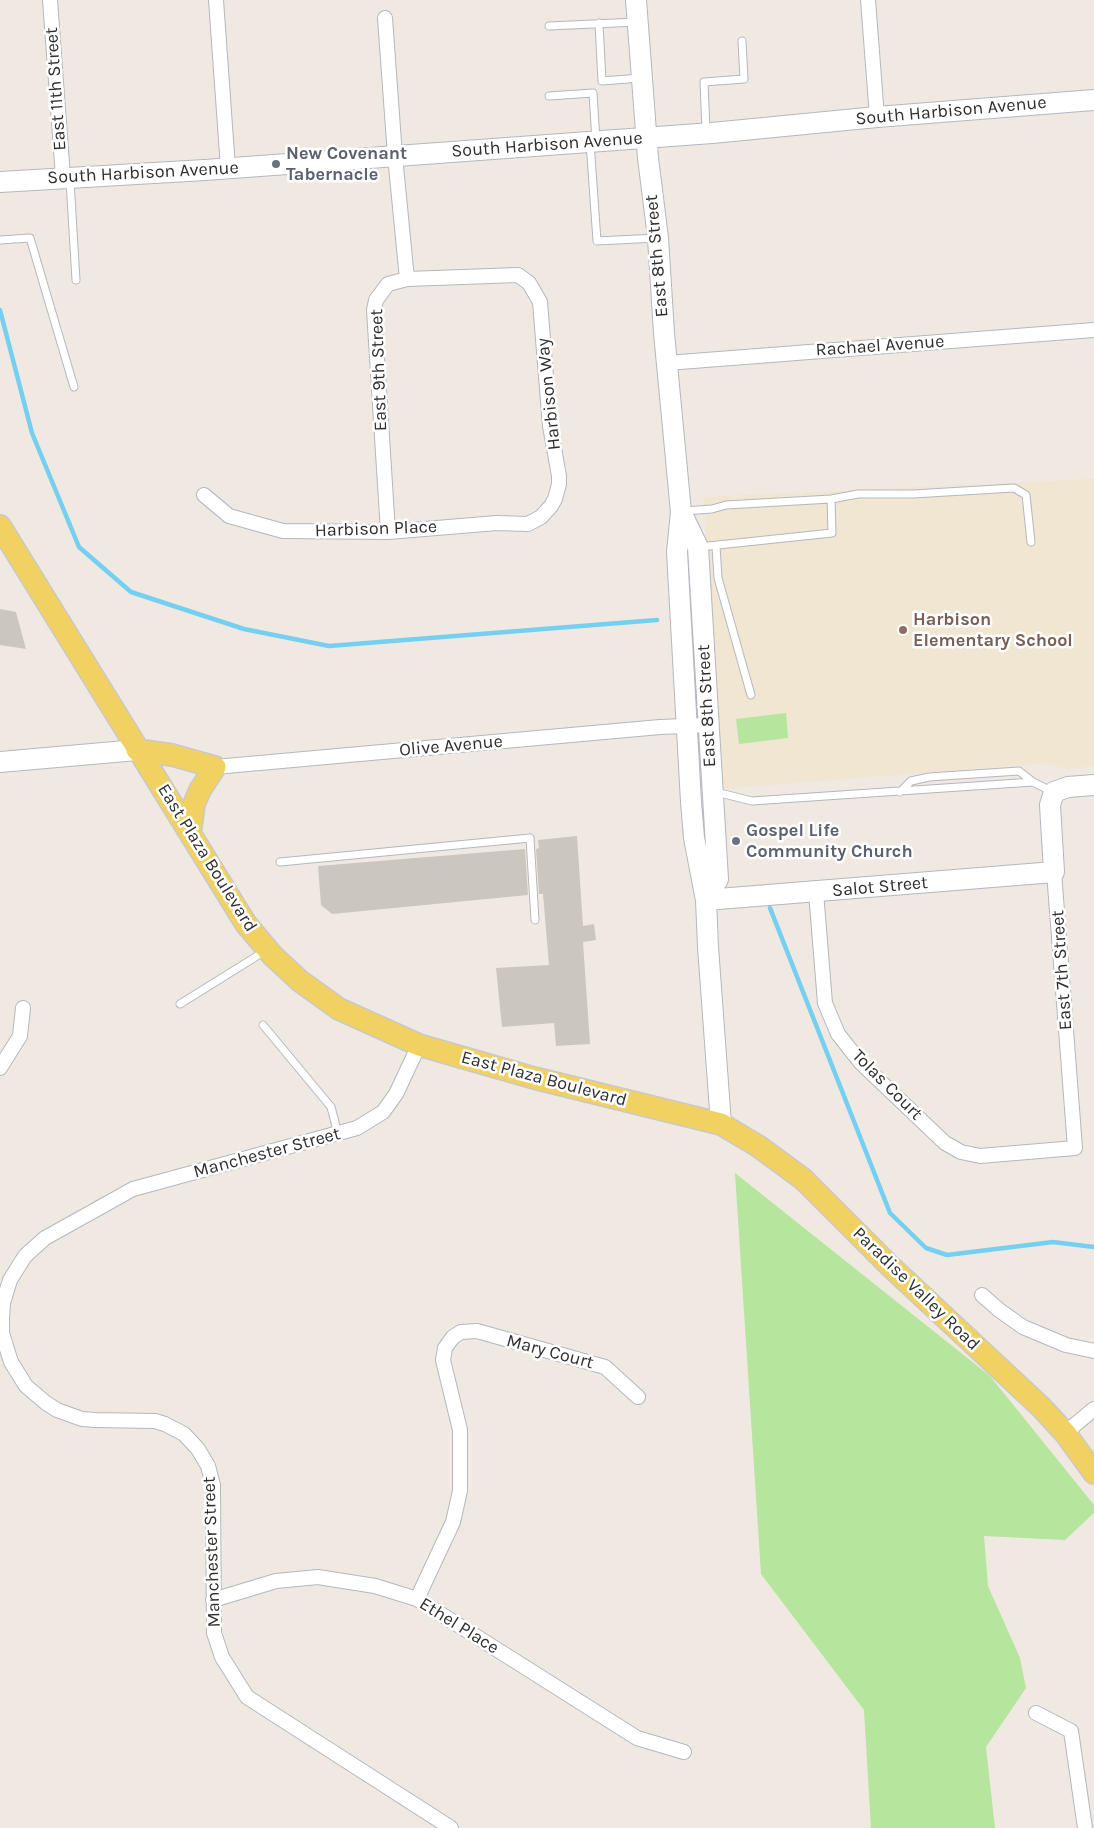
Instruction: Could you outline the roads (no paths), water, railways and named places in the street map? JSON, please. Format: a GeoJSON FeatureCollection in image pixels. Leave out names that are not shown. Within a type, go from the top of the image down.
{"type":"FeatureCollection","features":[{"type":"Feature","properties":{"kind":"main road","name":"East 8th Street"},"geometry":{"type":"LineString","coordinates":[[636,0],[681,512],[677,552],[686,726],[694,838],[706,900],[721,1124]]}},
{"type":"Feature","properties":{"kind":"main road","name":"South Harbison Avenue"},"geometry":{"type":"LineString","coordinates":[[0,182],[706,134],[877,117],[1094,100]]}},
{"type":"Feature","properties":{"kind":"main road","name":"East 8th Street"},"geometry":{"type":"LineString","coordinates":[[681,512],[707,547],[708,725],[718,879],[706,900]]}},
{"type":"Feature","properties":{"kind":"main road","name":"East Plaza Boulevard"},"geometry":{"type":"LineString","coordinates":[[0,526],[246,924],[267,949],[300,981],[340,1009],[419,1045],[534,1078],[721,1124]]}},
{"type":"Feature","properties":{"kind":"main road"},"geometry":{"type":"LineString","coordinates":[[0,762],[137,750],[172,755],[215,767],[200,790],[194,804],[190,833]]}},
{"type":"Feature","properties":{"kind":"main road"},"geometry":{"type":"LineString","coordinates":[[1054,792],[1068,786],[1094,785]]}},
{"type":"Feature","properties":{"kind":"main road","name":"East 7th Street"},"geometry":{"type":"LineString","coordinates":[[1054,792],[1050,805],[1054,872]]}},
{"type":"Feature","properties":{"kind":"main road","name":"Salot Street"},"geometry":{"type":"LineString","coordinates":[[706,900],[1054,872]]}},
{"type":"Feature","properties":{"kind":"main road","name":"Paradise Valley Road"},"geometry":{"type":"LineString","coordinates":[[721,1124],[758,1146],[804,1179],[890,1266],[1041,1407],[1065,1433],[1094,1473]]}},
{"type":"Feature","properties":{"kind":"street","name":"East 11th Street"},"geometry":{"type":"LineString","coordinates":[[50,0],[67,177]]}},
{"type":"Feature","properties":{"kind":"street"},"geometry":{"type":"LineString","coordinates":[[216,0],[228,168]]}},
{"type":"Feature","properties":{"kind":"street"},"geometry":{"type":"LineString","coordinates":[[868,0],[877,117]]}},
{"type":"Feature","properties":{"kind":"street"},"geometry":{"type":"LineString","coordinates":[[385,18],[394,156],[407,279]]}},
{"type":"Feature","properties":{"kind":"street","name":"Harbison Way"},"geometry":{"type":"LineString","coordinates":[[407,279],[518,275],[529,283],[540,302],[550,426],[559,476],[557,492],[551,506]]}},
{"type":"Feature","properties":{"kind":"street","name":"East 9th Street"},"geometry":{"type":"LineString","coordinates":[[388,532],[374,310],[376,300],[388,284],[407,279]]}},
{"type":"Feature","properties":{"kind":"street","name":"Rachael Avenue"},"geometry":{"type":"LineString","coordinates":[[667,363],[1094,330]]}},
{"type":"Feature","properties":{"kind":"street","name":"Harbison Place"},"geometry":{"type":"LineString","coordinates":[[204,495],[229,516],[283,531],[388,532],[496,523],[528,524],[541,517],[551,506]]}},
{"type":"Feature","properties":{"kind":"street","name":"Olive Avenue"},"geometry":{"type":"LineString","coordinates":[[215,767],[708,725]]}},
{"type":"Feature","properties":{"kind":"street","name":"East 7th Street"},"geometry":{"type":"LineString","coordinates":[[1054,872],[1075,1148]]}},
{"type":"Feature","properties":{"kind":"street","name":"Tolas Court"},"geometry":{"type":"LineString","coordinates":[[816,892],[825,1003],[838,1034],[861,1064],[945,1143],[960,1152],[980,1156],[1075,1148]]}},
{"type":"Feature","properties":{"kind":"street"},"geometry":{"type":"LineString","coordinates":[[0,1068],[20,1036],[23,1008]]}},
{"type":"Feature","properties":{"kind":"street","name":"Manchester Street"},"geometry":{"type":"LineString","coordinates":[[419,1045],[396,1094],[383,1112],[357,1128],[133,1189],[45,1238],[25,1256],[10,1280],[1,1303],[2,1333],[11,1362],[26,1386],[57,1410],[82,1418],[96,1420],[155,1421],[184,1434],[198,1449],[208,1466],[212,1485],[214,1633],[222,1657],[247,1697],[451,1828]]}},
{"type":"Feature","properties":{"kind":"street"},"geometry":{"type":"LineString","coordinates":[[982,1295],[1023,1327],[1066,1345],[1094,1351]]}},
{"type":"Feature","properties":{"kind":"street","name":"Mary Court"},"geometry":{"type":"LineString","coordinates":[[417,1599],[453,1522],[460,1491],[460,1430],[443,1360],[445,1348],[453,1337],[460,1332],[476,1331],[605,1367],[638,1396]]}},
{"type":"Feature","properties":{"kind":"street"},"geometry":{"type":"LineString","coordinates":[[1065,1433],[1094,1409]]}},
{"type":"Feature","properties":{"kind":"street","name":"Ethel Place"},"geometry":{"type":"LineString","coordinates":[[213,1600],[276,1582],[318,1577],[375,1586],[417,1599],[637,1738],[684,1752]]}},
{"type":"Feature","properties":{"kind":"street"},"geometry":{"type":"LineString","coordinates":[[1036,1713],[1071,1731],[1085,1828]]}},
{"type":"Feature","properties":{"kind":"lane"},"geometry":{"type":"LineString","coordinates":[[549,26],[638,22]]}},
{"type":"Feature","properties":{"kind":"lane"},"geometry":{"type":"LineString","coordinates":[[599,24],[602,81],[594,93],[593,142],[597,241],[658,238]]}},
{"type":"Feature","properties":{"kind":"lane"},"geometry":{"type":"LineString","coordinates":[[706,134],[704,82],[744,79],[742,41]]}},
{"type":"Feature","properties":{"kind":"lane"},"geometry":{"type":"LineString","coordinates":[[602,81],[642,78]]}},
{"type":"Feature","properties":{"kind":"lane"},"geometry":{"type":"LineString","coordinates":[[549,96],[594,93]]}},
{"type":"Feature","properties":{"kind":"lane"},"geometry":{"type":"LineString","coordinates":[[67,177],[76,280]]}},
{"type":"Feature","properties":{"kind":"lane"},"geometry":{"type":"LineString","coordinates":[[0,240],[30,238],[74,387]]}},
{"type":"Feature","properties":{"kind":"lane"},"geometry":{"type":"LineString","coordinates":[[681,512],[712,509],[726,505],[831,499],[858,494],[913,494],[1014,488],[1026,495],[1031,542]]}},
{"type":"Feature","properties":{"kind":"lane"},"geometry":{"type":"LineString","coordinates":[[751,695],[718,578],[707,547],[832,533],[831,499]]}},
{"type":"Feature","properties":{"kind":"lane"},"geometry":{"type":"LineString","coordinates":[[900,792],[911,782],[929,777],[1019,771],[1032,782],[1054,792]]}},
{"type":"Feature","properties":{"kind":"lane"},"geometry":{"type":"LineString","coordinates":[[711,791],[752,801],[1032,782]]}},
{"type":"Feature","properties":{"kind":"lane"},"geometry":{"type":"LineString","coordinates":[[280,862],[530,838],[535,920]]}},
{"type":"Feature","properties":{"kind":"lane"},"geometry":{"type":"LineString","coordinates":[[180,1004],[267,949]]}},
{"type":"Feature","properties":{"kind":"lane"},"geometry":{"type":"LineString","coordinates":[[264,1025],[331,1107],[338,1134]]}},
{"type":"Feature","properties":{"kind":"waterway"},"geometry":{"type":"LineString","coordinates":[[0,310],[32,433],[79,547],[131,592],[244,629],[329,646],[657,620]]}},
{"type":"Feature","properties":{"kind":"waterway"},"geometry":{"type":"LineString","coordinates":[[770,908],[890,1213],[926,1248],[947,1255],[1053,1242],[1094,1247]]}},
{"type":"Feature","properties":{"kind":"place","name":"New Covenant Tabernacle"},"geometry":{"type":"Point","coordinates":[276,164]}},
{"type":"Feature","properties":{"kind":"place","name":"Harbison Elementary School"},"geometry":{"type":"Point","coordinates":[903,630]}},
{"type":"Feature","properties":{"kind":"place","name":"Gospel Life Community Church"},"geometry":{"type":"Point","coordinates":[736,841]}}]}
